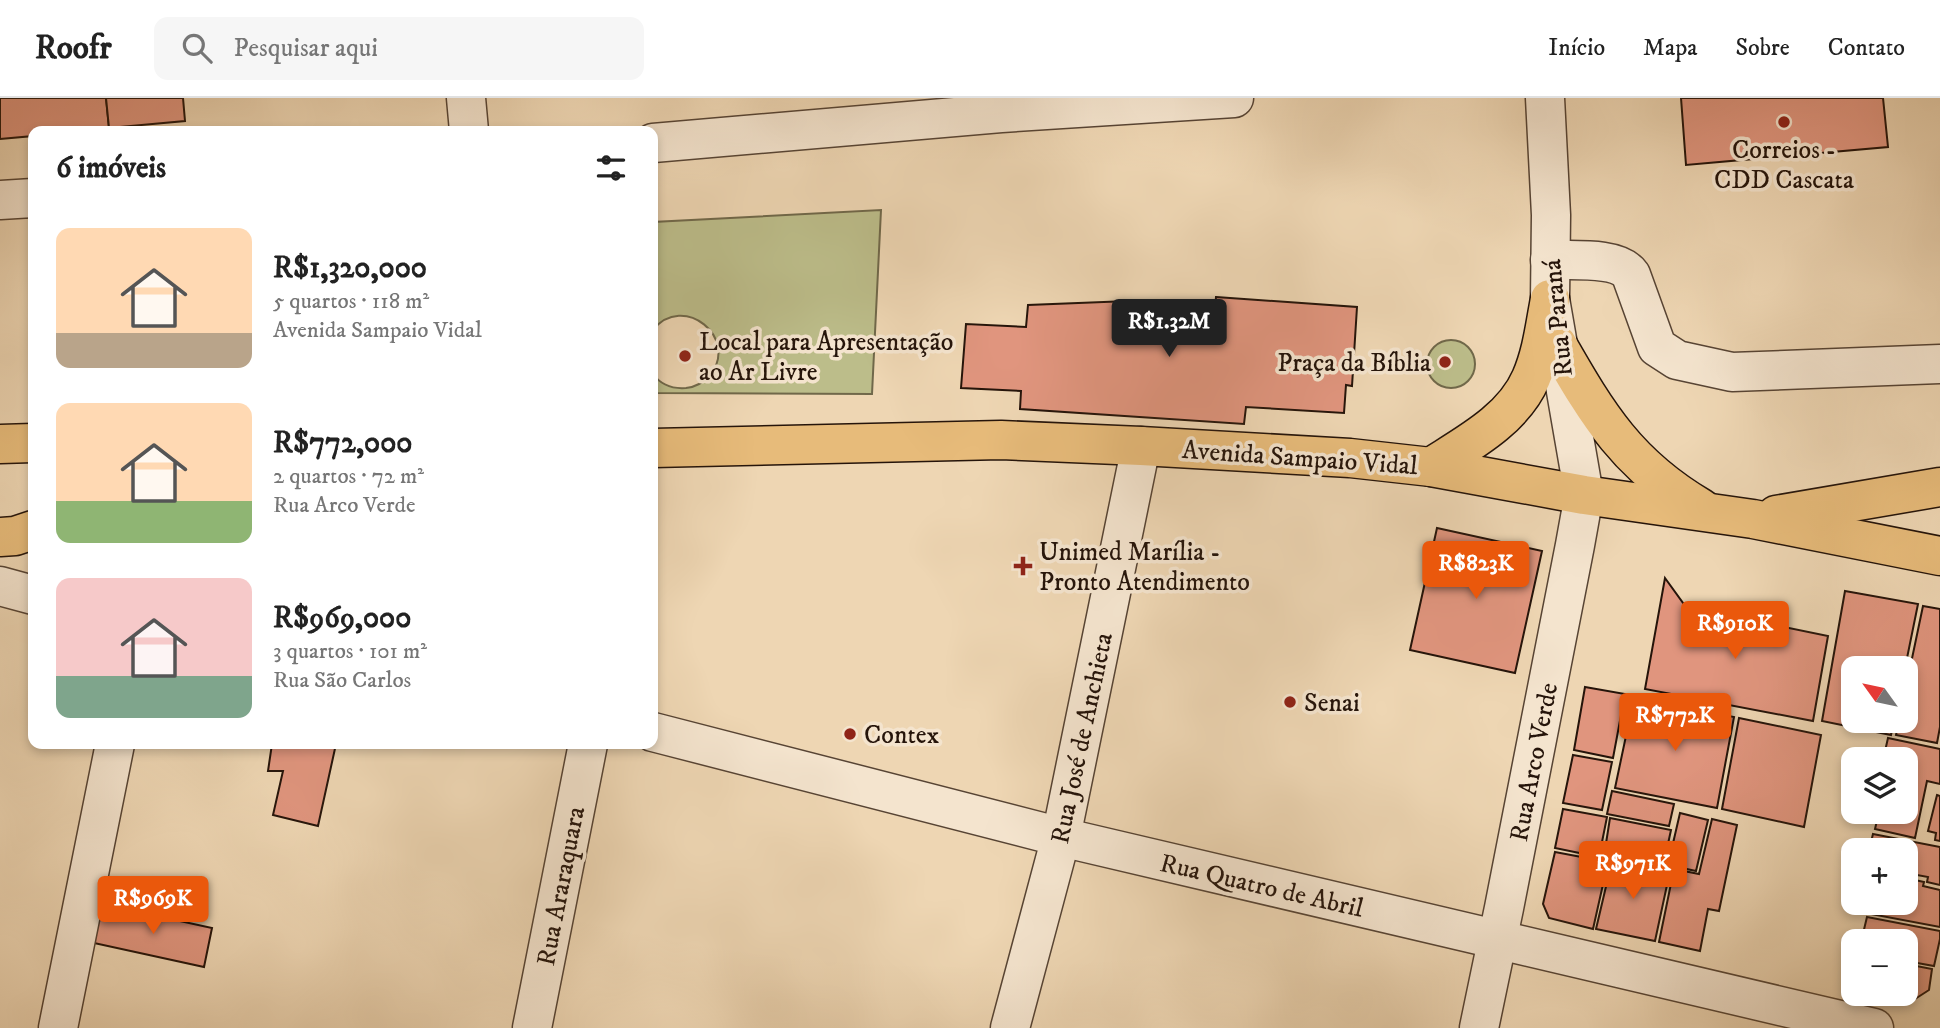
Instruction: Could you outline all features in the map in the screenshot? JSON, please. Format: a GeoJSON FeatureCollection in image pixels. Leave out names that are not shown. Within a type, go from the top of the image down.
{"type":"FeatureCollection","features":[{"type":"Feature","properties":{"kind":"main road"},"geometry":{"type":"LineString","coordinates":[[1431,467],[1489,429],[1518,399],[1531,380],[1550,299]]}},
{"type":"Feature","properties":{"kind":"main road"},"geometry":{"type":"LineString","coordinates":[[1557,344],[1587,397],[1628,450],[1674,492],[1709,512]]}},
{"type":"Feature","properties":{"kind":"main road","name":"Avenida Sampaio Vidal"},"geometry":{"type":"LineString","coordinates":[[658,448],[1001,440],[1350,457],[1431,467],[1584,495],[1753,519],[1940,556]]}},
{"type":"Feature","properties":{"kind":"main road"},"geometry":{"type":"LineString","coordinates":[[0,444],[28,443]]}},
{"type":"Feature","properties":{"kind":"main road"},"geometry":{"type":"LineString","coordinates":[[1753,519],[1940,487]]}},
{"type":"Feature","properties":{"kind":"main road"},"geometry":{"type":"LineString","coordinates":[[0,537],[28,532]]}},
{"type":"Feature","properties":{"kind":"street"},"geometry":{"type":"LineString","coordinates":[[466,98],[469,126]]}},
{"type":"Feature","properties":{"kind":"street"},"geometry":{"type":"LineString","coordinates":[[658,142],[1001,105],[1234,98]]}},
{"type":"Feature","properties":{"kind":"street","name":"Rua Paraná"},"geometry":{"type":"LineString","coordinates":[[1545,98],[1551,215],[1550,299],[1584,495]]}},
{"type":"Feature","properties":{"kind":"street"},"geometry":{"type":"LineString","coordinates":[[0,200],[28,198]]}},
{"type":"Feature","properties":{"kind":"street"},"geometry":{"type":"LineString","coordinates":[[1550,260],[1611,262],[1626,268],[1657,347],[1677,360],[1732,372],[1940,363]]}},
{"type":"Feature","properties":{"kind":"street","name":"Rua José de Anchieta"},"geometry":{"type":"LineString","coordinates":[[1010,1028],[1061,837],[1140,446]]}},
{"type":"Feature","properties":{"kind":"street","name":"Rua Arco Verde"},"geometry":{"type":"LineString","coordinates":[[1479,1028],[1584,495]]}},
{"type":"Feature","properties":{"kind":"street"},"geometry":{"type":"LineString","coordinates":[[0,586],[28,594]]}},
{"type":"Feature","properties":{"kind":"street","name":"Rua Quatro de Abril"},"geometry":{"type":"LineString","coordinates":[[658,733],[1061,837],[1874,1028]]}},
{"type":"Feature","properties":{"kind":"street"},"geometry":{"type":"LineString","coordinates":[[58,1028],[114,749]]}},
{"type":"Feature","properties":{"kind":"street","name":"Rua Araraquara"},"geometry":{"type":"LineString","coordinates":[[532,1028],[587,749]]}},
{"type":"Feature","properties":{"kind":"green space"},"geometry":{"type":"Polygon","coordinates":[[[881,210],[872,394],[658,393],[658,380],[676,388],[690,387],[702,382],[710,375],[717,361],[718,347],[713,334],[704,324],[692,318],[679,316],[665,320],[658,326],[658,222],[881,210]]]}},
{"type":"Feature","properties":{"kind":"green space"},"geometry":{"type":"Polygon","coordinates":[[[1451,340],[1468,347],[1475,364],[1468,381],[1451,388],[1434,381],[1427,364],[1434,347],[1451,340]]]}},
{"type":"Feature","properties":{"kind":"building"},"geometry":{"type":"Polygon","coordinates":[[[0,98],[106,98],[109,126],[28,126],[28,136],[0,139],[0,98]]]}},
{"type":"Feature","properties":{"kind":"building"},"geometry":{"type":"Polygon","coordinates":[[[106,98],[183,98],[185,121],[109,126],[106,98]]]}},
{"type":"Feature","properties":{"kind":"building","name":"Correios - CDD Cascata"},"geometry":{"type":"Polygon","coordinates":[[[1681,98],[1883,98],[1888,147],[1686,165],[1681,98]]]}},
{"type":"Feature","properties":{"kind":"building"},"geometry":{"type":"Polygon","coordinates":[[[1216,297],[1357,307],[1352,386],[1346,385],[1344,413],[1246,407],[1244,424],[1020,409],[1021,391],[961,388],[966,324],[1026,327],[1028,305],[1129,301],[1215,308],[1216,297]]]}},
{"type":"Feature","properties":{"kind":"building"},"geometry":{"type":"Polygon","coordinates":[[[1437,528],[1542,551],[1515,673],[1410,650],[1437,528]]]}},
{"type":"Feature","properties":{"kind":"building"},"geometry":{"type":"Polygon","coordinates":[[[1665,578],[1686,607],[1828,636],[1813,721],[1645,689],[1665,578]]]}},
{"type":"Feature","properties":{"kind":"building"},"geometry":{"type":"Polygon","coordinates":[[[1845,591],[1918,604],[1907,656],[1841,656],[1841,725],[1822,721],[1845,591]]]}},
{"type":"Feature","properties":{"kind":"building"},"geometry":{"type":"Polygon","coordinates":[[[1923,606],[1940,609],[1940,727],[1937,743],[1896,735],[1918,733],[1918,656],[1913,656],[1923,606]]]}},
{"type":"Feature","properties":{"kind":"building"},"geometry":{"type":"Polygon","coordinates":[[[1585,687],[1625,694],[1613,758],[1574,750],[1585,687]]]}},
{"type":"Feature","properties":{"kind":"building"},"geometry":{"type":"Polygon","coordinates":[[[1634,698],[1734,717],[1717,808],[1615,788],[1634,698]]]}},
{"type":"Feature","properties":{"kind":"building"},"geometry":{"type":"Polygon","coordinates":[[[1739,718],[1821,735],[1804,827],[1722,809],[1739,718]]]}},
{"type":"Feature","properties":{"kind":"building"},"geometry":{"type":"Polygon","coordinates":[[[1888,738],[1940,749],[1940,784],[1927,781],[1918,824],[1918,747],[1886,747],[1888,738]]]}},
{"type":"Feature","properties":{"kind":"building"},"geometry":{"type":"Polygon","coordinates":[[[271,749],[335,749],[318,826],[273,815],[283,771],[268,771],[271,749]]]}},
{"type":"Feature","properties":{"kind":"building"},"geometry":{"type":"Polygon","coordinates":[[[1573,755],[1612,762],[1602,810],[1563,803],[1573,755]]]}},
{"type":"Feature","properties":{"kind":"building"},"geometry":{"type":"Polygon","coordinates":[[[1612,791],[1674,804],[1669,826],[1607,814],[1612,791]]]}},
{"type":"Feature","properties":{"kind":"building"},"geometry":{"type":"Polygon","coordinates":[[[1937,795],[1940,796],[1940,841],[1935,840],[1936,833],[1928,831],[1937,795]]]}},
{"type":"Feature","properties":{"kind":"building"},"geometry":{"type":"Polygon","coordinates":[[[1563,809],[1607,817],[1599,857],[1555,848],[1563,809]]]}},
{"type":"Feature","properties":{"kind":"building"},"geometry":{"type":"Polygon","coordinates":[[[1680,813],[1708,820],[1696,871],[1668,865],[1680,813]]]}},
{"type":"Feature","properties":{"kind":"building"},"geometry":{"type":"Polygon","coordinates":[[[1610,818],[1671,830],[1663,867],[1604,856],[1610,818]]]}},
{"type":"Feature","properties":{"kind":"building"},"geometry":{"type":"Polygon","coordinates":[[[1712,819],[1737,825],[1719,911],[1708,909],[1700,951],[1659,942],[1674,869],[1699,874],[1712,819]]]}},
{"type":"Feature","properties":{"kind":"building"},"geometry":{"type":"Polygon","coordinates":[[[1876,824],[1918,824],[1915,838],[1875,829],[1876,824]]]}},
{"type":"Feature","properties":{"kind":"building"},"geometry":{"type":"Polygon","coordinates":[[[1873,834],[1894,838],[1872,838],[1873,834]]]}},
{"type":"Feature","properties":{"kind":"building"},"geometry":{"type":"Polygon","coordinates":[[[1918,843],[1940,847],[1940,885],[1927,882],[1928,877],[1918,875],[1918,843]]]}},
{"type":"Feature","properties":{"kind":"building"},"geometry":{"type":"Polygon","coordinates":[[[1555,852],[1608,862],[1593,929],[1549,918],[1543,904],[1555,852]]]}},
{"type":"Feature","properties":{"kind":"building"},"geometry":{"type":"Polygon","coordinates":[[[1612,861],[1670,871],[1655,941],[1596,929],[1612,861]]]}},
{"type":"Feature","properties":{"kind":"building"},"geometry":{"type":"Polygon","coordinates":[[[1918,881],[1924,882],[1923,886],[1940,890],[1940,927],[1876,915],[1918,915],[1918,881]]]}},
{"type":"Feature","properties":{"kind":"building"},"geometry":{"type":"Polygon","coordinates":[[[102,904],[212,928],[204,967],[94,943],[102,904]]]}},
{"type":"Feature","properties":{"kind":"building"},"geometry":{"type":"Polygon","coordinates":[[[1867,917],[1940,931],[1934,966],[1918,963],[1918,929],[1864,929],[1867,917]]]}},
{"type":"Feature","properties":{"kind":"building"},"geometry":{"type":"Polygon","coordinates":[[[1918,966],[1932,969],[1929,990],[1918,997],[1918,966]]]}},
{"type":"Feature","properties":{"kind":"place","name":"Correios - CDD Cascata"},"geometry":{"type":"Point","coordinates":[1784,122]}},
{"type":"Feature","properties":{"kind":"place","name":"Local para Apresentação ao Ar Livre"},"geometry":{"type":"Point","coordinates":[685,356]}},
{"type":"Feature","properties":{"kind":"place","name":"Praça da Bíblia"},"geometry":{"type":"Point","coordinates":[1445,362]}},
{"type":"Feature","properties":{"kind":"place","name":"Unimed Marília - Pronto Atendimento"},"geometry":{"type":"Point","coordinates":[1023,566]}},
{"type":"Feature","properties":{"kind":"place","name":"Senai"},"geometry":{"type":"Point","coordinates":[1290,702]}},
{"type":"Feature","properties":{"kind":"place","name":"Contex"},"geometry":{"type":"Point","coordinates":[850,734]}}]}
